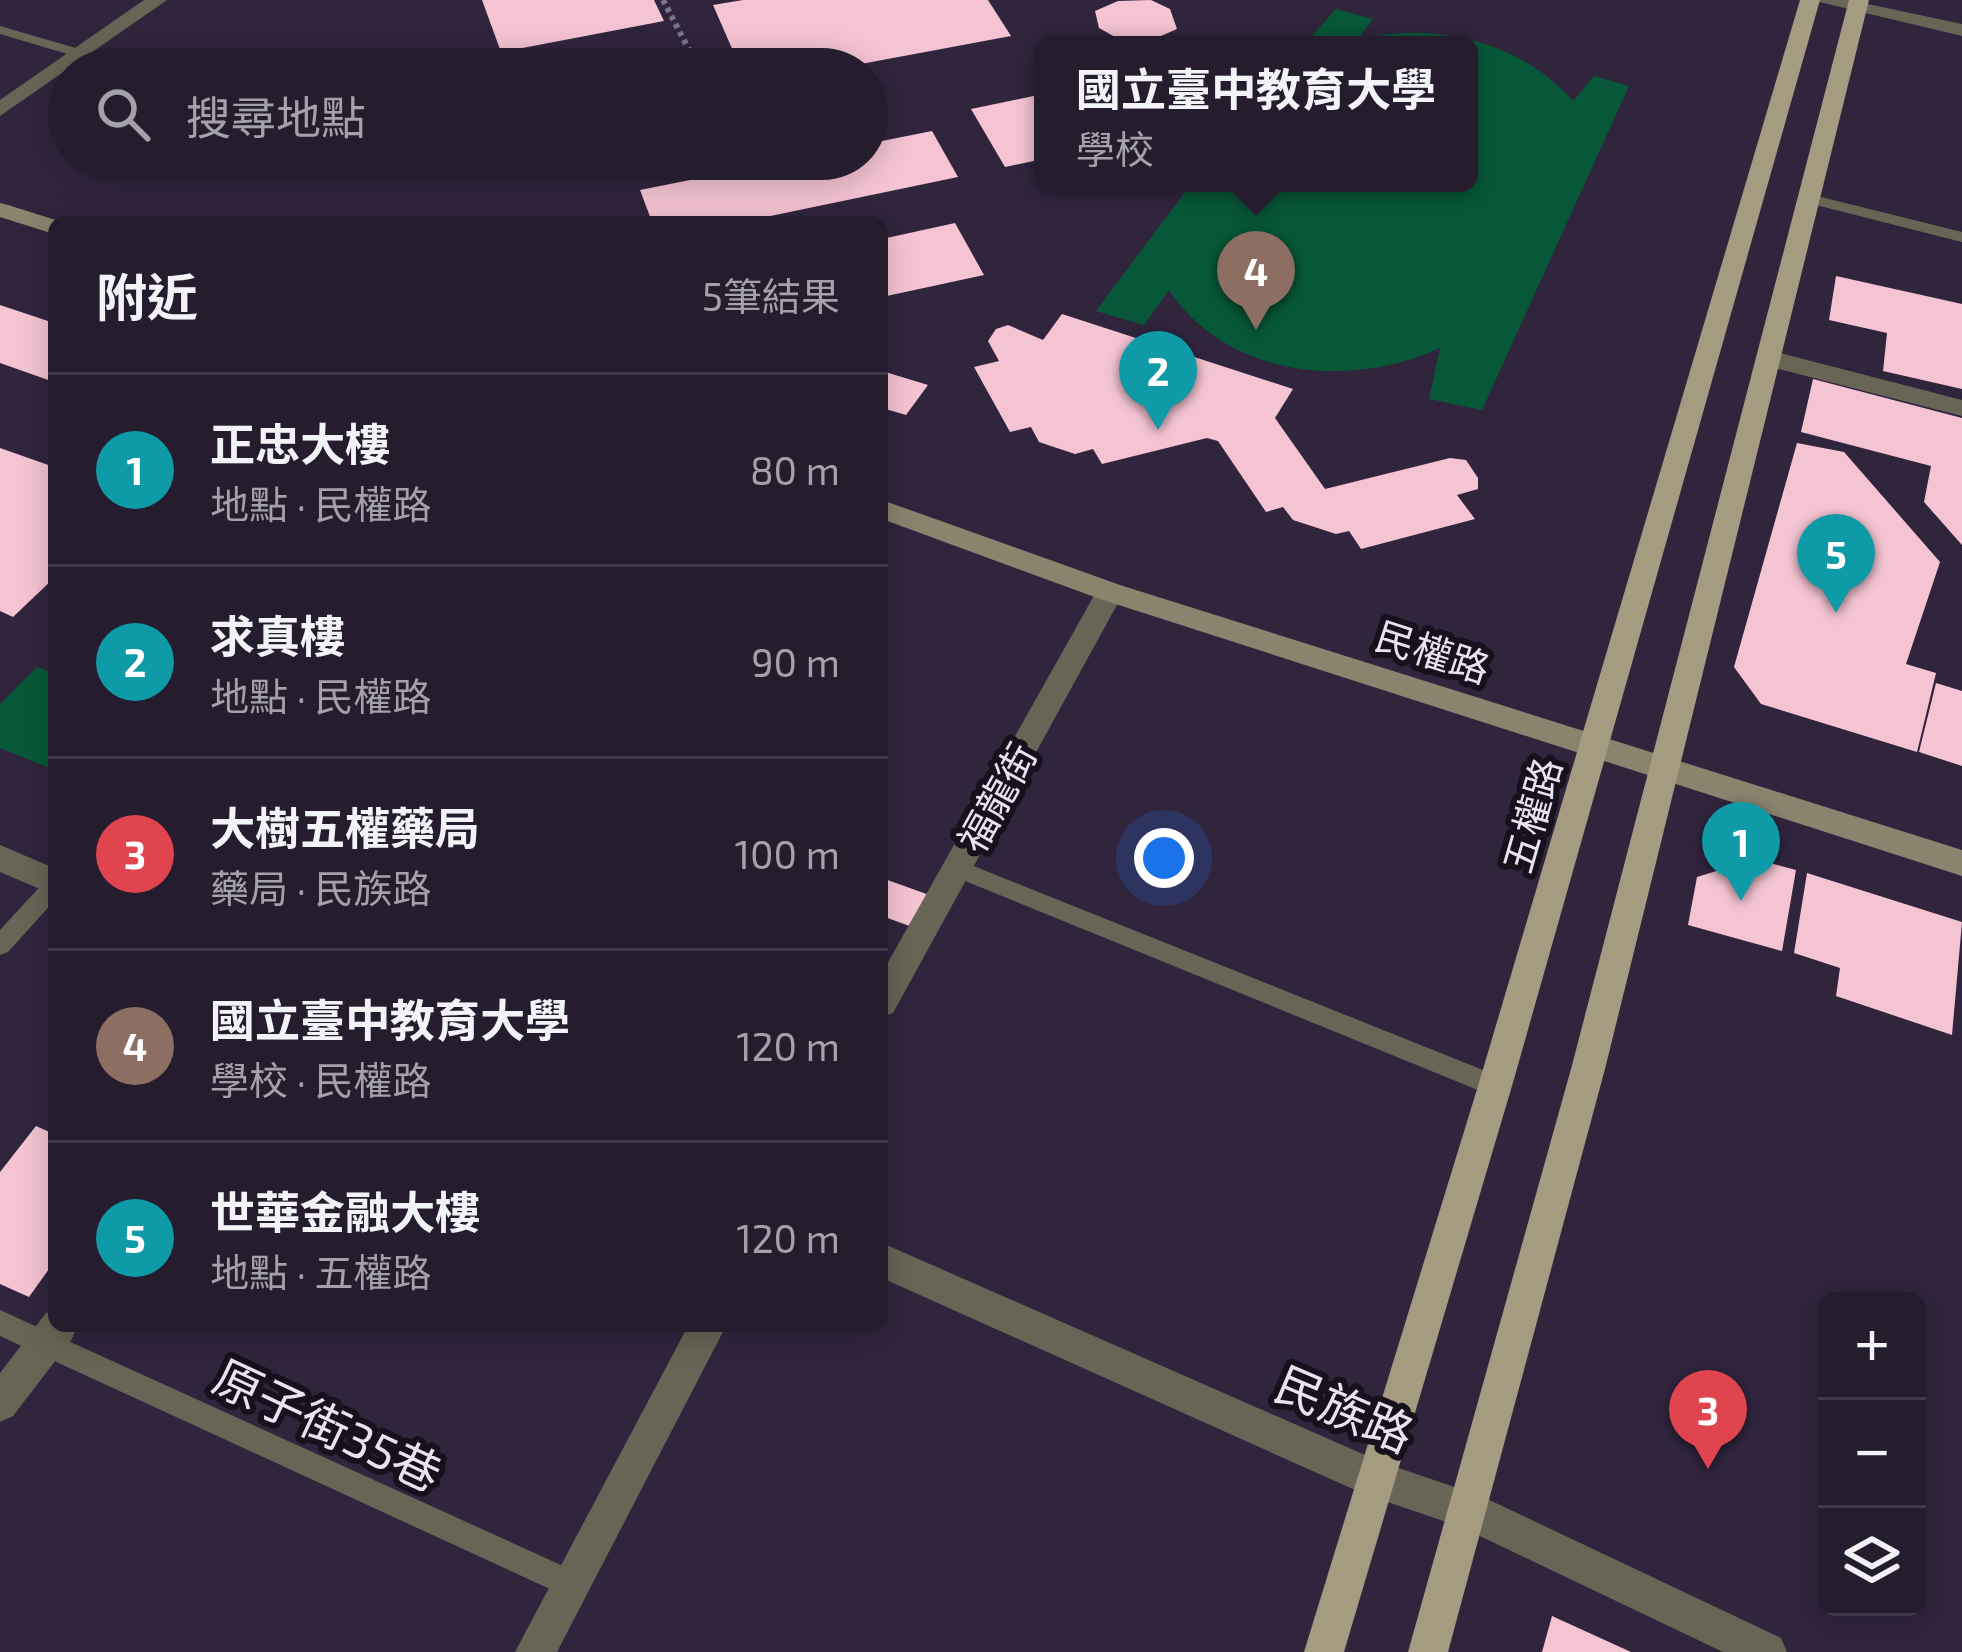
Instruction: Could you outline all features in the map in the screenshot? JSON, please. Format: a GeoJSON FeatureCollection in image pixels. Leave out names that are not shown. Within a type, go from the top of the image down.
{"type":"FeatureCollection","features":[{"type":"Feature","properties":{"kind":"main road","name":"五權路"},"geometry":{"type":"LineString","coordinates":[[1324,1652],[1495,1085],[1810,0]]}},
{"type":"Feature","properties":{"kind":"main road"},"geometry":{"type":"LineString","coordinates":[[1428,1652],[1588,1070],[1858,4]]}},
{"type":"Feature","properties":{"kind":"main road"},"geometry":{"type":"LineString","coordinates":[[0,210],[48,225]]}},
{"type":"Feature","properties":{"kind":"main road","name":"民權路"},"geometry":{"type":"LineString","coordinates":[[888,510],[1110,592],[1962,863]]}},
{"type":"Feature","properties":{"kind":"street"},"geometry":{"type":"LineString","coordinates":[[89,48],[157,0]]}},
{"type":"Feature","properties":{"kind":"street"},"geometry":{"type":"LineString","coordinates":[[1821,0],[1858,4],[1962,31]]}},
{"type":"Feature","properties":{"kind":"street"},"geometry":{"type":"LineString","coordinates":[[0,110],[48,77]]}},
{"type":"Feature","properties":{"kind":"street"},"geometry":{"type":"LineString","coordinates":[[1768,358],[1962,408]]}},
{"type":"Feature","properties":{"kind":"street","name":"福龍街"},"geometry":{"type":"LineString","coordinates":[[888,992],[1110,592]]}},
{"type":"Feature","properties":{"kind":"street"},"geometry":{"type":"LineString","coordinates":[[0,858],[48,881]]}},
{"type":"Feature","properties":{"kind":"street","name":"民族路"},"geometry":{"type":"LineString","coordinates":[[888,1263],[1378,1480],[1467,1510],[1767,1652]]}},
{"type":"Feature","properties":{"kind":"street"},"geometry":{"type":"LineString","coordinates":[[535,1652],[705,1332]]}},
{"type":"Feature","properties":{"kind":"street"},"geometry":{"type":"LineString","coordinates":[[0,1403],[52,1335]]}},
{"type":"Feature","properties":{"kind":"lane"},"geometry":{"type":"LineString","coordinates":[[0,30],[61,48]]}},
{"type":"Feature","properties":{"kind":"lane"},"geometry":{"type":"LineString","coordinates":[[1809,199],[1962,237]]}},
{"type":"Feature","properties":{"kind":"lane"},"geometry":{"type":"LineString","coordinates":[[956,868],[1495,1085]]}},
{"type":"Feature","properties":{"kind":"lane"},"geometry":{"type":"LineString","coordinates":[[0,945],[48,891]]}},
{"type":"Feature","properties":{"kind":"lane","name":"原子街35巷"},"geometry":{"type":"LineString","coordinates":[[0,1323],[52,1335],[573,1586]]}},
{"type":"Feature","properties":{"kind":"path"},"geometry":{"type":"LineString","coordinates":[[663,0],[689,48]]}},
{"type":"Feature","properties":{"kind":"green space"},"geometry":{"type":"Polygon","coordinates":[[[1336,9],[1373,19],[1360,36],[1312,36],[1336,9]]]}},
{"type":"Feature","properties":{"kind":"green space"},"geometry":{"type":"Polygon","coordinates":[[[1416,33],[1451,36],[1376,36],[1416,33]]]}},
{"type":"Feature","properties":{"kind":"green space"},"geometry":{"type":"Polygon","coordinates":[[[1478,41],[1528,63],[1573,101],[1594,76],[1629,86],[1482,410],[1429,399],[1440,348],[1367,369],[1329,371],[1256,358],[1223,342],[1169,290],[1144,325],[1096,311],[1185,192],[1478,192],[1478,41]]]}},
{"type":"Feature","properties":{"kind":"green space"},"geometry":{"type":"Polygon","coordinates":[[[37,667],[48,671],[48,768],[0,748],[0,704],[37,667]]]}},
{"type":"Feature","properties":{"kind":"building"},"geometry":{"type":"Polygon","coordinates":[[[482,0],[654,0],[664,21],[522,48],[500,48],[482,0]]]}},
{"type":"Feature","properties":{"kind":"building"},"geometry":{"type":"Polygon","coordinates":[[[743,0],[988,0],[1011,36],[888,59],[888,48],[732,48],[713,5],[743,0]]]}},
{"type":"Feature","properties":{"kind":"building"},"geometry":{"type":"Polygon","coordinates":[[[1151,0],[1170,9],[1177,29],[1161,36],[1113,36],[1099,28],[1095,11],[1118,1],[1151,0]]]}},
{"type":"Feature","properties":{"kind":"building"},"geometry":{"type":"Polygon","coordinates":[[[1034,96],[1034,161],[1005,167],[971,109],[1034,96]]]}},
{"type":"Feature","properties":{"kind":"building"},"geometry":{"type":"Polygon","coordinates":[[[932,131],[958,177],[770,216],[650,216],[640,190],[690,180],[888,180],[888,140],[932,131]]]}},
{"type":"Feature","properties":{"kind":"building"},"geometry":{"type":"Polygon","coordinates":[[[955,223],[984,275],[888,296],[888,238],[955,223]]]}},
{"type":"Feature","properties":{"kind":"building"},"geometry":{"type":"Polygon","coordinates":[[[1836,276],[1962,304],[1962,389],[1883,371],[1887,333],[1829,320],[1836,276]]]}},
{"type":"Feature","properties":{"kind":"building"},"geometry":{"type":"Polygon","coordinates":[[[0,305],[48,321],[48,380],[0,363],[0,305]]]}},
{"type":"Feature","properties":{"kind":"building"},"geometry":{"type":"Polygon","coordinates":[[[1062,314],[1293,389],[1275,418],[1325,489],[1450,458],[1466,460],[1478,478],[1478,489],[1457,495],[1475,519],[1361,549],[1349,531],[1336,534],[1293,520],[1283,507],[1266,512],[1218,441],[1207,438],[1102,464],[1093,449],[1075,454],[1039,442],[1031,427],[1010,432],[974,367],[999,361],[988,341],[996,329],[1008,325],[1043,340],[1062,314]]]}},
{"type":"Feature","properties":{"kind":"building"},"geometry":{"type":"Polygon","coordinates":[[[888,373],[928,385],[906,415],[888,410],[888,373]]]}},
{"type":"Feature","properties":{"kind":"building"},"geometry":{"type":"Polygon","coordinates":[[[1813,379],[1962,418],[1962,545],[1924,502],[1931,466],[1801,432],[1813,379]]]}},
{"type":"Feature","properties":{"kind":"building"},"geometry":{"type":"Polygon","coordinates":[[[1797,443],[1844,452],[1940,562],[1906,664],[1936,673],[1917,752],[1761,704],[1734,667],[1797,443]]]}},
{"type":"Feature","properties":{"kind":"building"},"geometry":{"type":"Polygon","coordinates":[[[0,448],[48,465],[48,584],[13,617],[0,611],[0,448]]]}},
{"type":"Feature","properties":{"kind":"building"},"geometry":{"type":"Polygon","coordinates":[[[1936,683],[1962,691],[1962,766],[1919,752],[1936,683]]]}},
{"type":"Feature","properties":{"kind":"building"},"geometry":{"type":"Polygon","coordinates":[[[1755,859],[1796,870],[1782,951],[1688,925],[1697,877],[1755,859]]]}},
{"type":"Feature","properties":{"kind":"building"},"geometry":{"type":"Polygon","coordinates":[[[1807,873],[1962,922],[1952,1035],[1836,996],[1840,968],[1794,953],[1807,873]]]}},
{"type":"Feature","properties":{"kind":"building"},"geometry":{"type":"Polygon","coordinates":[[[888,880],[932,896],[915,928],[888,918],[888,880]]]}},
{"type":"Feature","properties":{"kind":"building"},"geometry":{"type":"Polygon","coordinates":[[[36,1126],[48,1131],[48,1270],[29,1297],[0,1284],[0,1172],[36,1126]]]}},
{"type":"Feature","properties":{"kind":"building"},"geometry":{"type":"Polygon","coordinates":[[[1552,1616],[1631,1652],[1542,1652],[1552,1616]]]}},
{"type":"Feature","properties":{"kind":"place","name":"國立臺中教育大學"},"geometry":{"type":"Point","coordinates":[1256,330]}},
{"type":"Feature","properties":{"kind":"place","name":"求真樓"},"geometry":{"type":"Point","coordinates":[1158,430]}},
{"type":"Feature","properties":{"kind":"place","name":"世華金融大樓"},"geometry":{"type":"Point","coordinates":[1836,613]}},
{"type":"Feature","properties":{"kind":"place","name":"正忠大樓"},"geometry":{"type":"Point","coordinates":[1741,901]}},
{"type":"Feature","properties":{"kind":"place","name":"大樹五權藥局"},"geometry":{"type":"Point","coordinates":[1708,1469]}}]}
